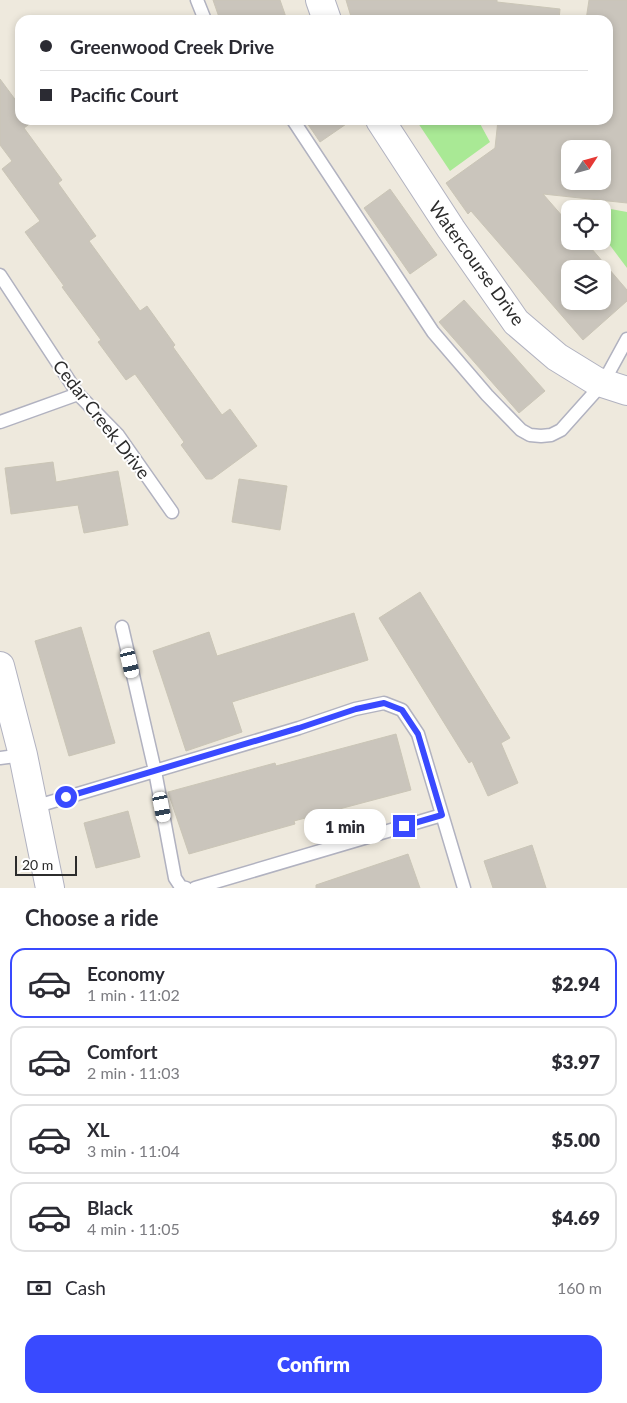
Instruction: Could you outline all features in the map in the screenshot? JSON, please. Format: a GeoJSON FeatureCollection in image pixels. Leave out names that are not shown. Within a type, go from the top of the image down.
{"type":"FeatureCollection","features":[{"type":"Feature","properties":{"kind":"street"},"geometry":{"type":"LineString","coordinates":[[320,0],[325,15]]}},
{"type":"Feature","properties":{"kind":"street","name":"Watercourse Drive"},"geometry":{"type":"LineString","coordinates":[[383,125],[451,229],[516,322],[557,356],[596,381],[615,387]]}},
{"type":"Feature","properties":{"kind":"street"},"geometry":{"type":"LineString","coordinates":[[0,666],[11,757],[34,807],[50,888]]}},
{"type":"Feature","properties":{"kind":"lane"},"geometry":{"type":"LineString","coordinates":[[197,0],[203,15]]}},
{"type":"Feature","properties":{"kind":"lane"},"geometry":{"type":"LineString","coordinates":[[296,125],[433,332],[487,395],[521,430],[530,435],[551,435],[615,387],[627,339]]}},
{"type":"Feature","properties":{"kind":"lane","name":"Cedar Creek Drive"},"geometry":{"type":"LineString","coordinates":[[0,275],[78,394],[118,436],[172,512]]}},
{"type":"Feature","properties":{"kind":"lane"},"geometry":{"type":"LineString","coordinates":[[0,422],[78,394]]}},
{"type":"Feature","properties":{"kind":"lane"},"geometry":{"type":"LineString","coordinates":[[122,628],[154,771],[175,878],[180,887],[186,888]]}},
{"type":"Feature","properties":{"kind":"lane"},"geometry":{"type":"LineString","coordinates":[[34,807],[299,728],[356,709],[384,703],[402,710],[418,734],[464,888]]}},
{"type":"Feature","properties":{"kind":"lane"},"geometry":{"type":"LineString","coordinates":[[195,888],[442,815]]}},
{"type":"Feature","properties":{"kind":"green space"},"geometry":{"type":"Polygon","coordinates":[[[419,125],[481,125],[490,142],[450,171],[419,125]]]}},
{"type":"Feature","properties":{"kind":"green space"},"geometry":{"type":"Polygon","coordinates":[[[611,209],[627,212],[627,268],[611,247],[611,209]]]}},
{"type":"Feature","properties":{"kind":"building"},"geometry":{"type":"Polygon","coordinates":[[[213,0],[280,0],[285,15],[218,15],[213,0]]]}},
{"type":"Feature","properties":{"kind":"building"},"geometry":{"type":"Polygon","coordinates":[[[346,0],[497,0],[497,2],[560,9],[559,15],[350,15],[346,0]]]}},
{"type":"Feature","properties":{"kind":"building"},"geometry":{"type":"Polygon","coordinates":[[[589,0],[627,0],[627,203],[543,194],[561,215],[561,250],[593,250],[601,260],[561,260],[561,310],[611,310],[611,271],[627,290],[627,301],[583,340],[471,211],[468,214],[446,183],[495,148],[497,125],[613,125],[613,15],[587,15],[589,0]]]}},
{"type":"Feature","properties":{"kind":"building"},"geometry":{"type":"Polygon","coordinates":[[[0,79],[15,99],[15,125],[28,125],[24,128],[62,180],[58,183],[96,236],[89,241],[140,311],[147,306],[175,345],[173,347],[222,415],[230,409],[257,446],[212,479],[206,479],[181,445],[184,442],[135,374],[126,380],[98,342],[101,340],[25,232],[40,221],[2,169],[12,161],[0,145],[0,79]]]}},
{"type":"Feature","properties":{"kind":"building"},"geometry":{"type":"Polygon","coordinates":[[[308,125],[345,125],[320,142],[308,125]]]}},
{"type":"Feature","properties":{"kind":"building"},"geometry":{"type":"Polygon","coordinates":[[[390,189],[437,255],[410,274],[364,208],[390,189]]]}},
{"type":"Feature","properties":{"kind":"building"},"geometry":{"type":"Polygon","coordinates":[[[464,300],[545,391],[519,413],[439,322],[464,300]]]}},
{"type":"Feature","properties":{"kind":"building"},"geometry":{"type":"Polygon","coordinates":[[[53,462],[56,482],[118,471],[128,525],[84,533],[78,505],[11,514],[5,468],[53,462]]]}},
{"type":"Feature","properties":{"kind":"building"},"geometry":{"type":"Polygon","coordinates":[[[239,479],[287,486],[280,530],[232,522],[239,479]]]}},
{"type":"Feature","properties":{"kind":"building"},"geometry":{"type":"Polygon","coordinates":[[[420,592],[510,738],[501,743],[518,783],[488,796],[472,761],[469,763],[379,618],[420,592]]]}},
{"type":"Feature","properties":{"kind":"building"},"geometry":{"type":"Polygon","coordinates":[[[354,613],[368,660],[232,702],[242,732],[186,751],[153,651],[209,632],[217,656],[354,613]]]}},
{"type":"Feature","properties":{"kind":"building"},"geometry":{"type":"Polygon","coordinates":[[[81,627],[115,743],[69,756],[35,641],[81,627]]]}},
{"type":"Feature","properties":{"kind":"building"},"geometry":{"type":"Polygon","coordinates":[[[396,734],[411,790],[294,821],[295,824],[189,854],[168,792],[275,763],[276,766],[396,734]]]}},
{"type":"Feature","properties":{"kind":"building"},"geometry":{"type":"Polygon","coordinates":[[[128,811],[140,857],[96,868],[84,823],[128,811]]]}},
{"type":"Feature","properties":{"kind":"building"},"geometry":{"type":"Polygon","coordinates":[[[532,845],[546,888],[493,888],[484,861],[532,845]]]}},
{"type":"Feature","properties":{"kind":"building"},"geometry":{"type":"Polygon","coordinates":[[[408,854],[420,888],[316,888],[316,885],[408,854]]]}},
{"type":"Feature","properties":{"kind":"route"},"geometry":{"type":"LineString","coordinates":[[66,797],[299,728],[356,709],[384,703],[402,710],[418,734],[442,815],[404,826]]}}]}
